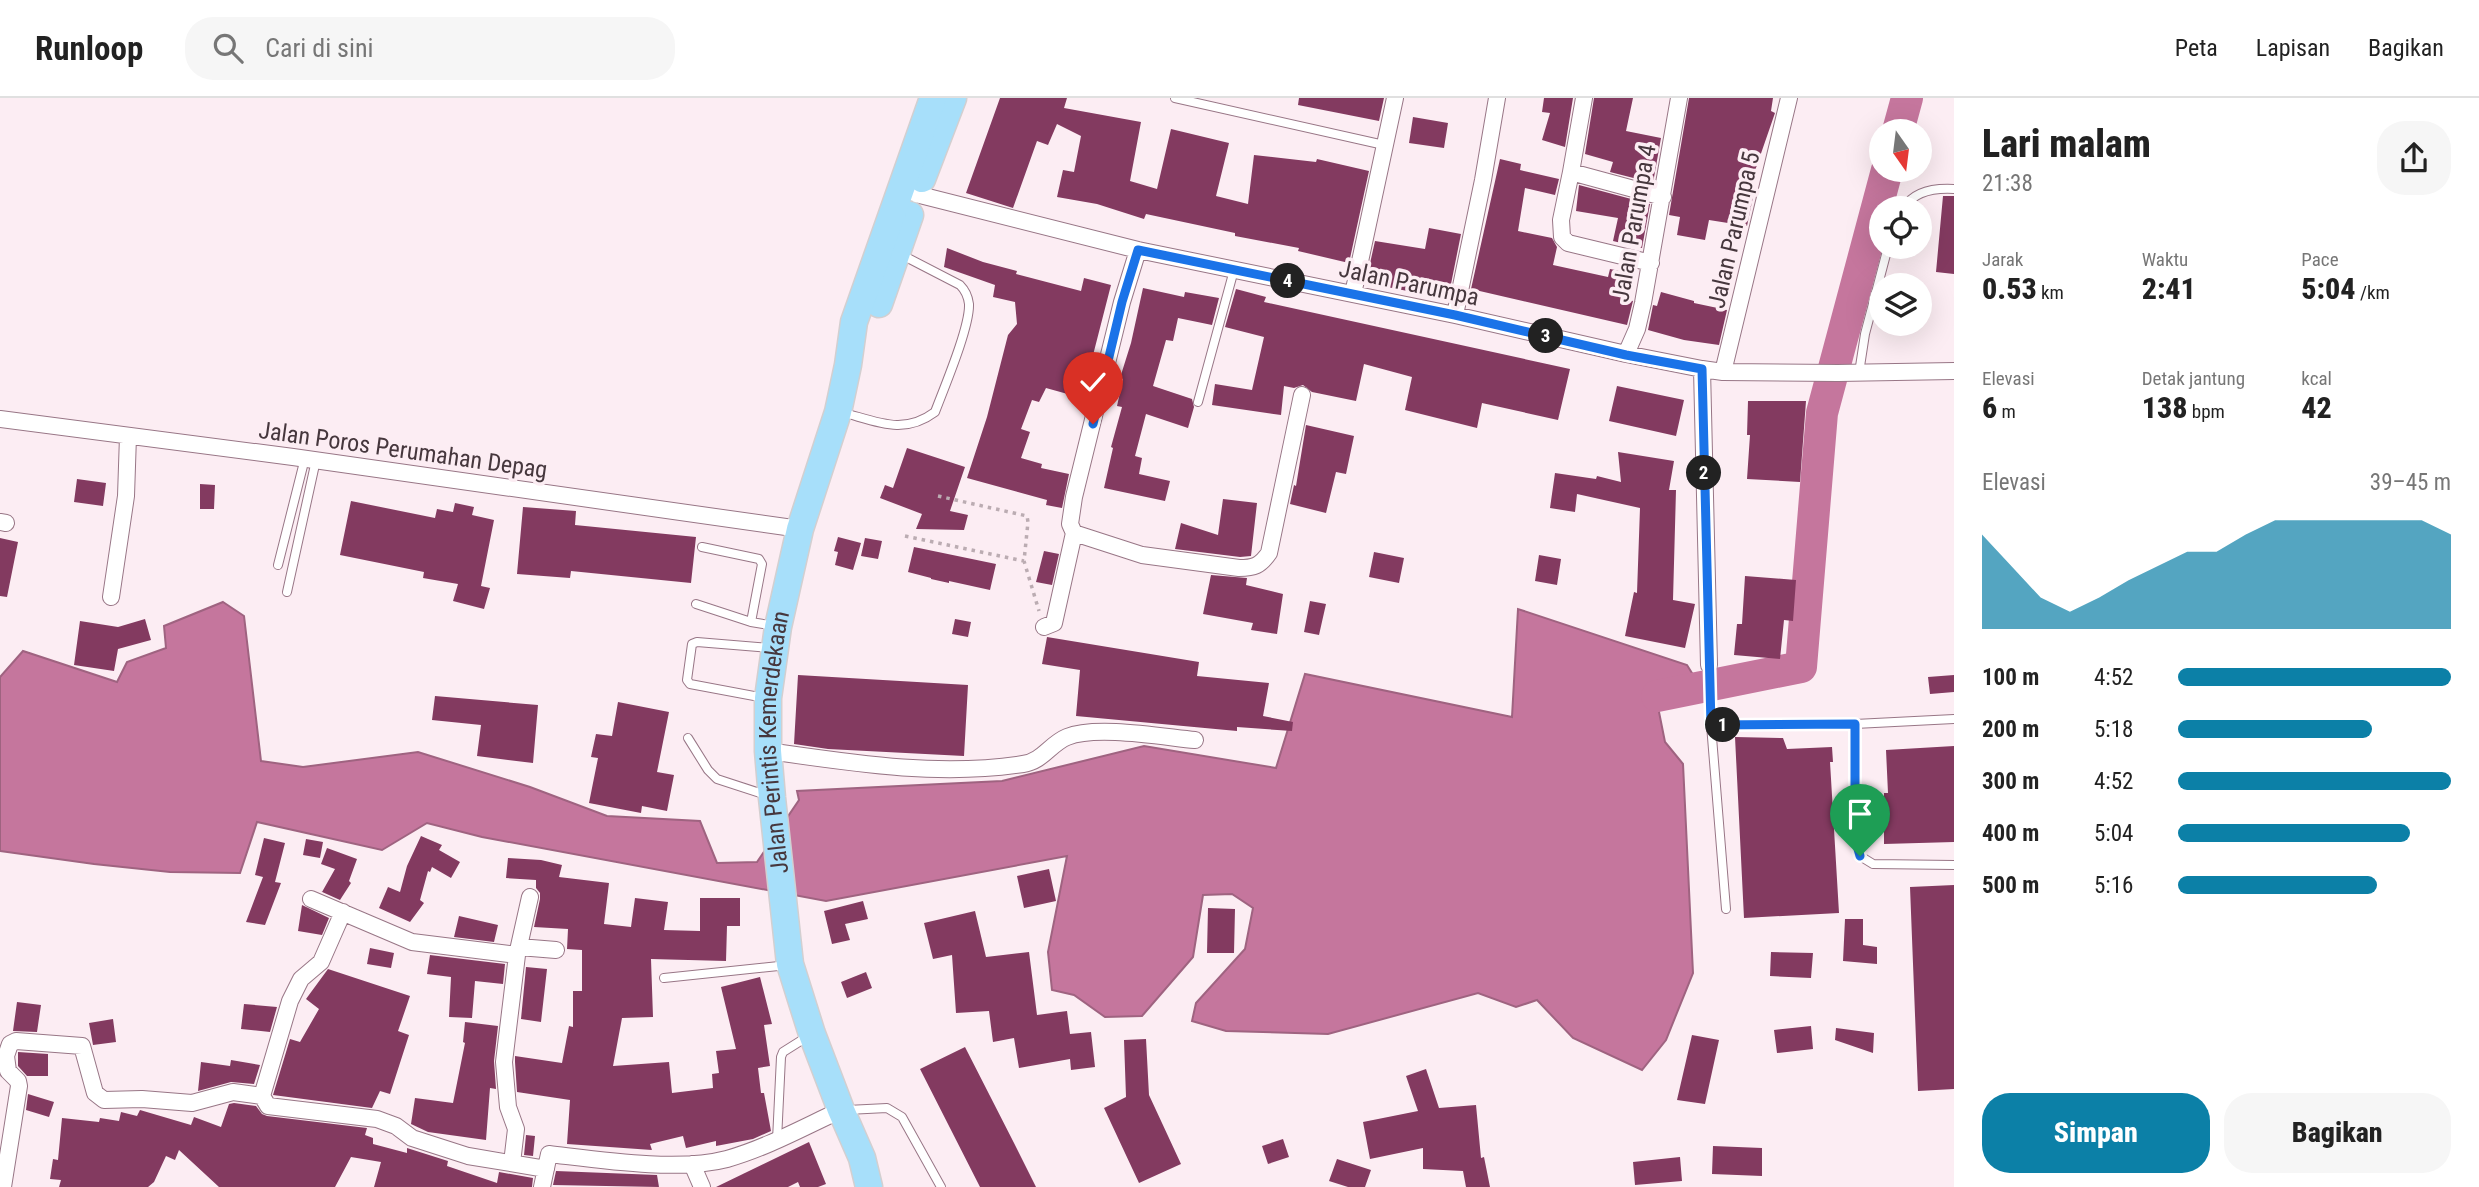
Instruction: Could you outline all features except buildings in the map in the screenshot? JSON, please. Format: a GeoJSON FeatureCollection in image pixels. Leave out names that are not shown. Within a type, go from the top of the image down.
{"type":"FeatureCollection","features":[{"type":"Feature","properties":{"kind":"highway","name":"Jalan Perintis Kemerdekaan"},"geometry":{"type":"LineString","coordinates":[[869,1187],[862,1158],[812,1034],[790,964],[772,800],[768,698],[776,637],[800,529],[838,412],[849,365],[854,322],[933,98]]}},
{"type":"Feature","properties":{"kind":"highway","name":"Jalan Perintis Kemerdekaan"},"geometry":{"type":"LineString","coordinates":[[849,365],[871,327],[916,194],[953,98]]}},
{"type":"Feature","properties":{"kind":"highway","name":"Jalan Perintis Kemerdekaan"},"geometry":{"type":"LineString","coordinates":[[862,1158],[888,1187]]}},
{"type":"Feature","properties":{"kind":"street"},"geometry":{"type":"LineString","coordinates":[[1353,294],[1395,98]]}},
{"type":"Feature","properties":{"kind":"street"},"geometry":{"type":"LineString","coordinates":[[1455,315],[1497,98]]}},
{"type":"Feature","properties":{"kind":"street"},"geometry":{"type":"LineString","coordinates":[[1584,98],[1561,220],[1562,237],[1568,243],[1651,263]]}},
{"type":"Feature","properties":{"kind":"street","name":"Jalan Parumpa 4"},"geometry":{"type":"LineString","coordinates":[[1626,355],[1637,329],[1651,263],[1679,98]]}},
{"type":"Feature","properties":{"kind":"street","name":"Jalan Parumpa 5"},"geometry":{"type":"LineString","coordinates":[[1723,372],[1789,98]]}},
{"type":"Feature","properties":{"kind":"street"},"geometry":{"type":"LineString","coordinates":[[1571,172],[1663,197]]}},
{"type":"Feature","properties":{"kind":"street","name":"Jalan Parumpa"},"geometry":{"type":"LineString","coordinates":[[916,194],[1138,250],[1702,369],[1723,372],[1814,373],[1954,371]]}},
{"type":"Feature","properties":{"kind":"street"},"geometry":{"type":"LineString","coordinates":[[1044,627],[1054,623],[1074,533],[1070,524],[1074,498],[1122,302],[1138,250]]}},
{"type":"Feature","properties":{"kind":"street"},"geometry":{"type":"LineString","coordinates":[[1702,369],[1709,665]]}},
{"type":"Feature","properties":{"kind":"street"},"geometry":{"type":"LineString","coordinates":[[1074,533],[1142,555],[1239,568],[1254,568],[1263,563],[1269,553],[1302,395]]}},
{"type":"Feature","properties":{"kind":"street","name":"Jalan Poros Perumahan Depag"},"geometry":{"type":"LineString","coordinates":[[0,419],[311,459],[800,529]]}},
{"type":"Feature","properties":{"kind":"street"},"geometry":{"type":"LineString","coordinates":[[111,597],[127,496],[128,436]]}},
{"type":"Feature","properties":{"kind":"street"},"geometry":{"type":"LineString","coordinates":[[768,751],[887,766],[967,769],[1036,761],[1060,740],[1080,733],[1117,733],[1195,740]]}},
{"type":"Feature","properties":{"kind":"street"},"geometry":{"type":"LineString","coordinates":[[512,1163],[516,1129],[508,1107],[504,1062],[518,951],[530,897]]}},
{"type":"Feature","properties":{"kind":"street"},"geometry":{"type":"LineString","coordinates":[[311,899],[412,942],[518,951],[556,950]]}},
{"type":"Feature","properties":{"kind":"street"},"geometry":{"type":"LineString","coordinates":[[343,912],[321,962],[301,979],[290,1001],[262,1096],[268,1106],[386,1121],[412,1138],[468,1156],[546,1169]]}},
{"type":"Feature","properties":{"kind":"street"},"geometry":{"type":"LineString","coordinates":[[3,1187],[19,1086],[18,1081],[8,1071],[6,1056],[10,1044],[16,1041],[82,1046],[95,1093],[98,1098],[104,1100],[142,1099],[192,1103],[233,1092],[262,1096]]}},
{"type":"Feature","properties":{"kind":"street"},"geometry":{"type":"LineString","coordinates":[[542,1187],[549,1154],[616,1161],[692,1164],[724,1160],[777,1140],[841,1110]]}},
{"type":"Feature","properties":{"kind":"street"},"geometry":{"type":"LineString","coordinates":[[692,1164],[702,1187]]}},
{"type":"Feature","properties":{"kind":"lane"},"geometry":{"type":"LineString","coordinates":[[1175,98],[1384,145]]}},
{"type":"Feature","properties":{"kind":"lane"},"geometry":{"type":"LineString","coordinates":[[1917,196],[1923,192],[1954,189]]}},
{"type":"Feature","properties":{"kind":"lane"},"geometry":{"type":"LineString","coordinates":[[838,412],[899,427],[926,419],[935,412],[967,318],[968,299],[966,291],[960,285],[898,252]]}},
{"type":"Feature","properties":{"kind":"lane"},"geometry":{"type":"LineString","coordinates":[[1859,373],[1865,334],[1885,259]]}},
{"type":"Feature","properties":{"kind":"lane"},"geometry":{"type":"LineString","coordinates":[[1198,402],[1234,270]]}},
{"type":"Feature","properties":{"kind":"lane"},"geometry":{"type":"LineString","coordinates":[[278,565],[311,459]]}},
{"type":"Feature","properties":{"kind":"lane"},"geometry":{"type":"LineString","coordinates":[[287,592],[311,459]]}},
{"type":"Feature","properties":{"kind":"lane"},"geometry":{"type":"LineString","coordinates":[[702,547],[760,559],[762,564],[751,622]]}},
{"type":"Feature","properties":{"kind":"lane"},"geometry":{"type":"LineString","coordinates":[[696,604],[751,622],[776,637]]}},
{"type":"Feature","properties":{"kind":"lane"},"geometry":{"type":"LineString","coordinates":[[768,698],[690,684],[687,680],[692,644],[776,637]]}},
{"type":"Feature","properties":{"kind":"lane"},"geometry":{"type":"LineString","coordinates":[[1709,665],[1711,725],[1726,909]]}},
{"type":"Feature","properties":{"kind":"lane"},"geometry":{"type":"LineString","coordinates":[[1711,725],[1855,724],[1954,719]]}},
{"type":"Feature","properties":{"kind":"lane"},"geometry":{"type":"LineString","coordinates":[[1855,724],[1855,838],[1860,856],[1873,864],[1954,866]]}},
{"type":"Feature","properties":{"kind":"lane"},"geometry":{"type":"LineString","coordinates":[[688,738],[708,771],[717,779],[772,800]]}},
{"type":"Feature","properties":{"kind":"lane"},"geometry":{"type":"LineString","coordinates":[[664,978],[790,964]]}},
{"type":"Feature","properties":{"kind":"lane"},"geometry":{"type":"LineString","coordinates":[[777,1140],[781,1056],[783,1052],[812,1034]]}},
{"type":"Feature","properties":{"kind":"lane"},"geometry":{"type":"LineString","coordinates":[[841,1110],[887,1108],[896,1112],[902,1117],[942,1187]]}},
{"type":"Feature","properties":{"kind":"path"},"geometry":{"type":"LineString","coordinates":[[938,496],[1027,516],[1024,562],[1044,627]]}},
{"type":"Feature","properties":{"kind":"path"},"geometry":{"type":"LineString","coordinates":[[905,536],[1024,562]]}},
{"type":"Feature","properties":{"kind":"shaded area"},"geometry":{"type":"Polygon","coordinates":[[[223,602],[244,616],[261,761],[303,767],[418,752],[530,787],[607,816],[700,821],[717,863],[757,862],[799,800],[797,791],[1002,781],[1144,746],[1276,768],[1305,674],[1512,717],[1518,609],[1687,665],[1700,686],[1657,702],[1665,742],[1683,764],[1693,973],[1666,1040],[1642,1070],[1573,1038],[1537,1000],[1516,1007],[1478,993],[1328,1034],[1226,1031],[1192,1021],[1196,1003],[1245,949],[1253,908],[1232,894],[1203,895],[1193,957],[1142,1016],[1105,1017],[1074,995],[1052,990],[1048,952],[1067,856],[826,901],[482,837],[427,823],[382,850],[257,822],[240,873],[170,872],[0,851],[0,677],[23,651],[117,682],[127,662],[166,648],[164,626],[223,602]]]}},
{"type":"Feature","properties":{"kind":"waterway"},"geometry":{"type":"LineString","coordinates":[[1901,119],[1907,98]]}},
{"type":"Feature","properties":{"kind":"waterway"},"geometry":{"type":"LineString","coordinates":[[1657,696],[1801,667],[1822,413],[1884,182]]}},
{"type":"Feature","properties":{"kind":"route"},"geometry":{"type":"LineString","coordinates":[[1093,424],[1122,302],[1138,250],[1702,369],[1711,725],[1855,724],[1855,838],[1860,856]]}}]}
